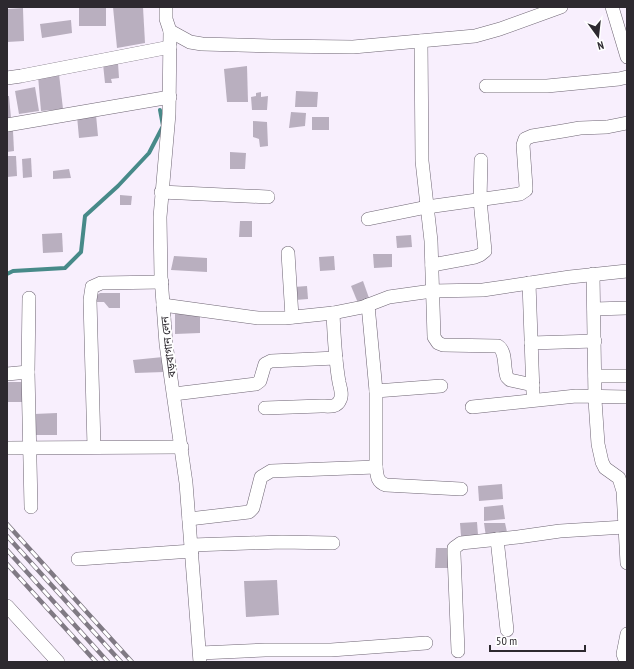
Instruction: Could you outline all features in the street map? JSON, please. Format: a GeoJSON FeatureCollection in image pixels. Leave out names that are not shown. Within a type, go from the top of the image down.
{"type":"FeatureCollection","features":[{"type":"Feature","properties":{"kind":"street","name":"বড়বাগান লেন"},"geometry":{"type":"LineString","coordinates":[[166,7],[166,19],[170,31],[170,97],[160,217],[163,305],[166,344],[182,447],[192,548],[200,658]]}},
{"type":"Feature","properties":{"kind":"street"},"geometry":{"type":"LineString","coordinates":[[170,31],[190,42],[202,44],[353,47],[462,38],[488,33],[561,7]]}},
{"type":"Feature","properties":{"kind":"street"},"geometry":{"type":"LineString","coordinates":[[612,7],[627,57]]}},
{"type":"Feature","properties":{"kind":"street"},"geometry":{"type":"LineString","coordinates":[[421,41],[422,160],[431,241],[434,337],[438,343],[443,345],[498,346],[502,348],[504,353],[507,377],[510,380],[533,385]]}},
{"type":"Feature","properties":{"kind":"street"},"geometry":{"type":"LineString","coordinates":[[7,78],[170,47]]}},
{"type":"Feature","properties":{"kind":"street"},"geometry":{"type":"LineString","coordinates":[[486,86],[547,86],[626,80]]}},
{"type":"Feature","properties":{"kind":"street"},"geometry":{"type":"LineString","coordinates":[[7,125],[170,97]]}},
{"type":"Feature","properties":{"kind":"street"},"geometry":{"type":"LineString","coordinates":[[368,219],[427,207],[520,194],[526,190],[523,142],[528,137],[580,128],[607,127],[627,123]]}},
{"type":"Feature","properties":{"kind":"street"},"geometry":{"type":"LineString","coordinates":[[432,264],[475,256],[483,253],[485,247],[480,200],[481,160]]}},
{"type":"Feature","properties":{"kind":"street"},"geometry":{"type":"LineString","coordinates":[[161,192],[268,197]]}},
{"type":"Feature","properties":{"kind":"street"},"geometry":{"type":"LineString","coordinates":[[288,253],[292,317]]}},
{"type":"Feature","properties":{"kind":"street"},"geometry":{"type":"LineString","coordinates":[[163,305],[258,318],[292,317],[332,313],[368,305],[389,298],[432,291],[484,290],[593,274],[627,271]]}},
{"type":"Feature","properties":{"kind":"street"},"geometry":{"type":"LineString","coordinates":[[593,274],[595,396],[598,437],[602,462],[605,468],[621,473],[627,563]]}},
{"type":"Feature","properties":{"kind":"street"},"geometry":{"type":"LineString","coordinates":[[94,447],[90,300],[92,288],[102,283],[162,282]]}},
{"type":"Feature","properties":{"kind":"street"},"geometry":{"type":"LineString","coordinates":[[529,283],[533,402]]}},
{"type":"Feature","properties":{"kind":"street"},"geometry":{"type":"LineString","coordinates":[[30,298],[28,372],[31,507]]}},
{"type":"Feature","properties":{"kind":"street"},"geometry":{"type":"LineString","coordinates":[[368,305],[376,391],[376,467],[378,481],[381,484],[386,485],[460,489]]}},
{"type":"Feature","properties":{"kind":"street"},"geometry":{"type":"LineString","coordinates":[[594,309],[627,308]]}},
{"type":"Feature","properties":{"kind":"street"},"geometry":{"type":"LineString","coordinates":[[265,408],[335,405],[341,399],[332,313]]}},
{"type":"Feature","properties":{"kind":"street"},"geometry":{"type":"LineString","coordinates":[[531,343],[595,341]]}},
{"type":"Feature","properties":{"kind":"street"},"geometry":{"type":"LineString","coordinates":[[174,394],[256,384],[260,381],[265,364],[271,361],[336,358]]}},
{"type":"Feature","properties":{"kind":"street"},"geometry":{"type":"LineString","coordinates":[[7,374],[28,372]]}},
{"type":"Feature","properties":{"kind":"street"},"geometry":{"type":"LineString","coordinates":[[595,376],[627,376]]}},
{"type":"Feature","properties":{"kind":"street"},"geometry":{"type":"LineString","coordinates":[[376,391],[441,386]]}},
{"type":"Feature","properties":{"kind":"street"},"geometry":{"type":"LineString","coordinates":[[472,407],[533,402],[570,397],[627,397]]}},
{"type":"Feature","properties":{"kind":"street"},"geometry":{"type":"LineString","coordinates":[[7,448],[182,447]]}},
{"type":"Feature","properties":{"kind":"street"},"geometry":{"type":"LineString","coordinates":[[189,519],[252,511],[261,477],[271,471],[376,467]]}},
{"type":"Feature","properties":{"kind":"street"},"geometry":{"type":"LineString","coordinates":[[458,651],[454,548],[461,543],[560,531],[625,528]]}},
{"type":"Feature","properties":{"kind":"street"},"geometry":{"type":"LineString","coordinates":[[497,539],[506,630]]}},
{"type":"Feature","properties":{"kind":"street"},"geometry":{"type":"LineString","coordinates":[[78,559],[192,548],[282,542],[333,543]]}},
{"type":"Feature","properties":{"kind":"street"},"geometry":{"type":"LineString","coordinates":[[7,606],[58,662]]}},
{"type":"Feature","properties":{"kind":"street"},"geometry":{"type":"LineString","coordinates":[[626,662],[624,654],[627,634]]}},
{"type":"Feature","properties":{"kind":"street"},"geometry":{"type":"LineString","coordinates":[[200,658],[265,650],[331,650],[426,643]]}},
{"type":"Feature","properties":{"kind":"building"},"geometry":{"type":"Polygon","coordinates":[[[79,7],[106,7],[106,26],[79,26],[79,7]]]}},
{"type":"Feature","properties":{"kind":"building"},"geometry":{"type":"Polygon","coordinates":[[[113,7],[143,7],[145,43],[117,48],[113,7]]]}},
{"type":"Feature","properties":{"kind":"building"},"geometry":{"type":"Polygon","coordinates":[[[23,8],[24,41],[7,42],[7,9],[23,8]]]}},
{"type":"Feature","properties":{"kind":"building"},"geometry":{"type":"Polygon","coordinates":[[[71,20],[72,33],[42,38],[40,24],[71,20]]]}},
{"type":"Feature","properties":{"kind":"building"},"geometry":{"type":"Polygon","coordinates":[[[118,63],[119,78],[111,79],[112,83],[105,83],[103,64],[118,63]]]}},
{"type":"Feature","properties":{"kind":"building"},"geometry":{"type":"Polygon","coordinates":[[[247,66],[248,102],[227,102],[224,69],[247,66]]]}},
{"type":"Feature","properties":{"kind":"building"},"geometry":{"type":"Polygon","coordinates":[[[59,74],[63,109],[41,111],[38,76],[59,74]]]}},
{"type":"Feature","properties":{"kind":"building"},"geometry":{"type":"Polygon","coordinates":[[[35,87],[39,111],[19,114],[15,91],[35,87]]]}},
{"type":"Feature","properties":{"kind":"building"},"geometry":{"type":"Polygon","coordinates":[[[296,91],[318,92],[317,107],[295,107],[296,91]]]}},
{"type":"Feature","properties":{"kind":"building"},"geometry":{"type":"Polygon","coordinates":[[[261,92],[261,97],[268,96],[267,110],[252,110],[251,97],[256,96],[256,93],[261,92]]]}},
{"type":"Feature","properties":{"kind":"building"},"geometry":{"type":"Polygon","coordinates":[[[7,96],[9,96],[11,118],[7,118],[7,96]]]}},
{"type":"Feature","properties":{"kind":"building"},"geometry":{"type":"Polygon","coordinates":[[[291,112],[306,113],[305,126],[289,128],[291,112]]]}},
{"type":"Feature","properties":{"kind":"building"},"geometry":{"type":"Polygon","coordinates":[[[96,115],[98,136],[79,138],[77,116],[96,115]]]}},
{"type":"Feature","properties":{"kind":"building"},"geometry":{"type":"Polygon","coordinates":[[[312,117],[329,117],[329,130],[312,130],[312,117]]]}},
{"type":"Feature","properties":{"kind":"building"},"geometry":{"type":"Polygon","coordinates":[[[253,121],[267,122],[268,146],[260,147],[259,139],[253,137],[253,121]]]}},
{"type":"Feature","properties":{"kind":"building"},"geometry":{"type":"Polygon","coordinates":[[[7,131],[13,131],[14,151],[7,152],[7,131]]]}},
{"type":"Feature","properties":{"kind":"building"},"geometry":{"type":"Polygon","coordinates":[[[230,152],[246,153],[245,169],[230,169],[230,152]]]}},
{"type":"Feature","properties":{"kind":"building"},"geometry":{"type":"Polygon","coordinates":[[[7,156],[16,156],[17,176],[7,177],[7,156]]]}},
{"type":"Feature","properties":{"kind":"building"},"geometry":{"type":"Polygon","coordinates":[[[31,158],[32,177],[23,178],[22,159],[31,158]]]}},
{"type":"Feature","properties":{"kind":"building"},"geometry":{"type":"Polygon","coordinates":[[[69,169],[71,178],[53,179],[53,171],[69,169]]]}},
{"type":"Feature","properties":{"kind":"building"},"geometry":{"type":"Polygon","coordinates":[[[120,195],[132,196],[131,205],[120,205],[120,195]]]}},
{"type":"Feature","properties":{"kind":"building"},"geometry":{"type":"Polygon","coordinates":[[[240,221],[252,221],[252,237],[239,237],[240,221]]]}},
{"type":"Feature","properties":{"kind":"building"},"geometry":{"type":"Polygon","coordinates":[[[62,233],[63,252],[43,253],[42,234],[62,233]]]}},
{"type":"Feature","properties":{"kind":"building"},"geometry":{"type":"Polygon","coordinates":[[[411,235],[412,247],[397,248],[396,236],[411,235]]]}},
{"type":"Feature","properties":{"kind":"building"},"geometry":{"type":"Polygon","coordinates":[[[373,254],[392,254],[392,267],[374,268],[373,254]]]}},
{"type":"Feature","properties":{"kind":"building"},"geometry":{"type":"Polygon","coordinates":[[[174,256],[207,258],[207,272],[171,270],[174,256]]]}},
{"type":"Feature","properties":{"kind":"building"},"geometry":{"type":"Polygon","coordinates":[[[334,256],[335,270],[320,271],[319,257],[334,256]]]}},
{"type":"Feature","properties":{"kind":"building"},"geometry":{"type":"Polygon","coordinates":[[[363,281],[369,298],[358,303],[351,286],[363,281]]]}},
{"type":"Feature","properties":{"kind":"building"},"geometry":{"type":"Polygon","coordinates":[[[307,286],[308,299],[295,300],[294,287],[307,286]]]}},
{"type":"Feature","properties":{"kind":"building"},"geometry":{"type":"Polygon","coordinates":[[[100,293],[120,293],[120,308],[109,308],[104,302],[97,302],[97,295],[100,293]]]}},
{"type":"Feature","properties":{"kind":"building"},"geometry":{"type":"Polygon","coordinates":[[[200,313],[200,333],[175,334],[175,314],[200,313]]]}},
{"type":"Feature","properties":{"kind":"building"},"geometry":{"type":"Polygon","coordinates":[[[163,357],[164,372],[135,373],[133,360],[163,357]]]}},
{"type":"Feature","properties":{"kind":"building"},"geometry":{"type":"Polygon","coordinates":[[[7,382],[23,382],[25,402],[7,402],[7,382]]]}},
{"type":"Feature","properties":{"kind":"building"},"geometry":{"type":"Polygon","coordinates":[[[57,413],[57,435],[34,435],[34,414],[57,413]]]}},
{"type":"Feature","properties":{"kind":"building"},"geometry":{"type":"Polygon","coordinates":[[[502,484],[503,499],[479,501],[478,486],[502,484]]]}},
{"type":"Feature","properties":{"kind":"building"},"geometry":{"type":"Polygon","coordinates":[[[503,505],[505,519],[484,521],[484,507],[503,505]]]}},
{"type":"Feature","properties":{"kind":"building"},"geometry":{"type":"Polygon","coordinates":[[[477,522],[478,535],[461,536],[460,523],[477,522]]]}},
{"type":"Feature","properties":{"kind":"building"},"geometry":{"type":"Polygon","coordinates":[[[484,523],[505,523],[507,532],[486,537],[484,523]]]}},
{"type":"Feature","properties":{"kind":"building"},"geometry":{"type":"Polygon","coordinates":[[[436,548],[449,548],[450,568],[435,568],[436,548]]]}},
{"type":"Feature","properties":{"kind":"building"},"geometry":{"type":"Polygon","coordinates":[[[277,580],[279,615],[246,617],[244,581],[277,580]]]}},
{"type":"Feature","properties":{"kind":"waterway"},"geometry":{"type":"LineString","coordinates":[[7,274],[13,271],[65,268],[81,252],[85,216],[118,186],[149,153],[163,126],[160,110]]}},
{"type":"Feature","properties":{"kind":"railway"},"geometry":{"type":"LineString","coordinates":[[7,524],[132,662]]}},
{"type":"Feature","properties":{"kind":"railway"},"geometry":{"type":"LineString","coordinates":[[7,536],[121,662]]}},
{"type":"Feature","properties":{"kind":"railway"},"geometry":{"type":"LineString","coordinates":[[7,550],[108,662]]}},
{"type":"Feature","properties":{"kind":"railway"},"geometry":{"type":"LineString","coordinates":[[7,564],[96,662]]}}]}
